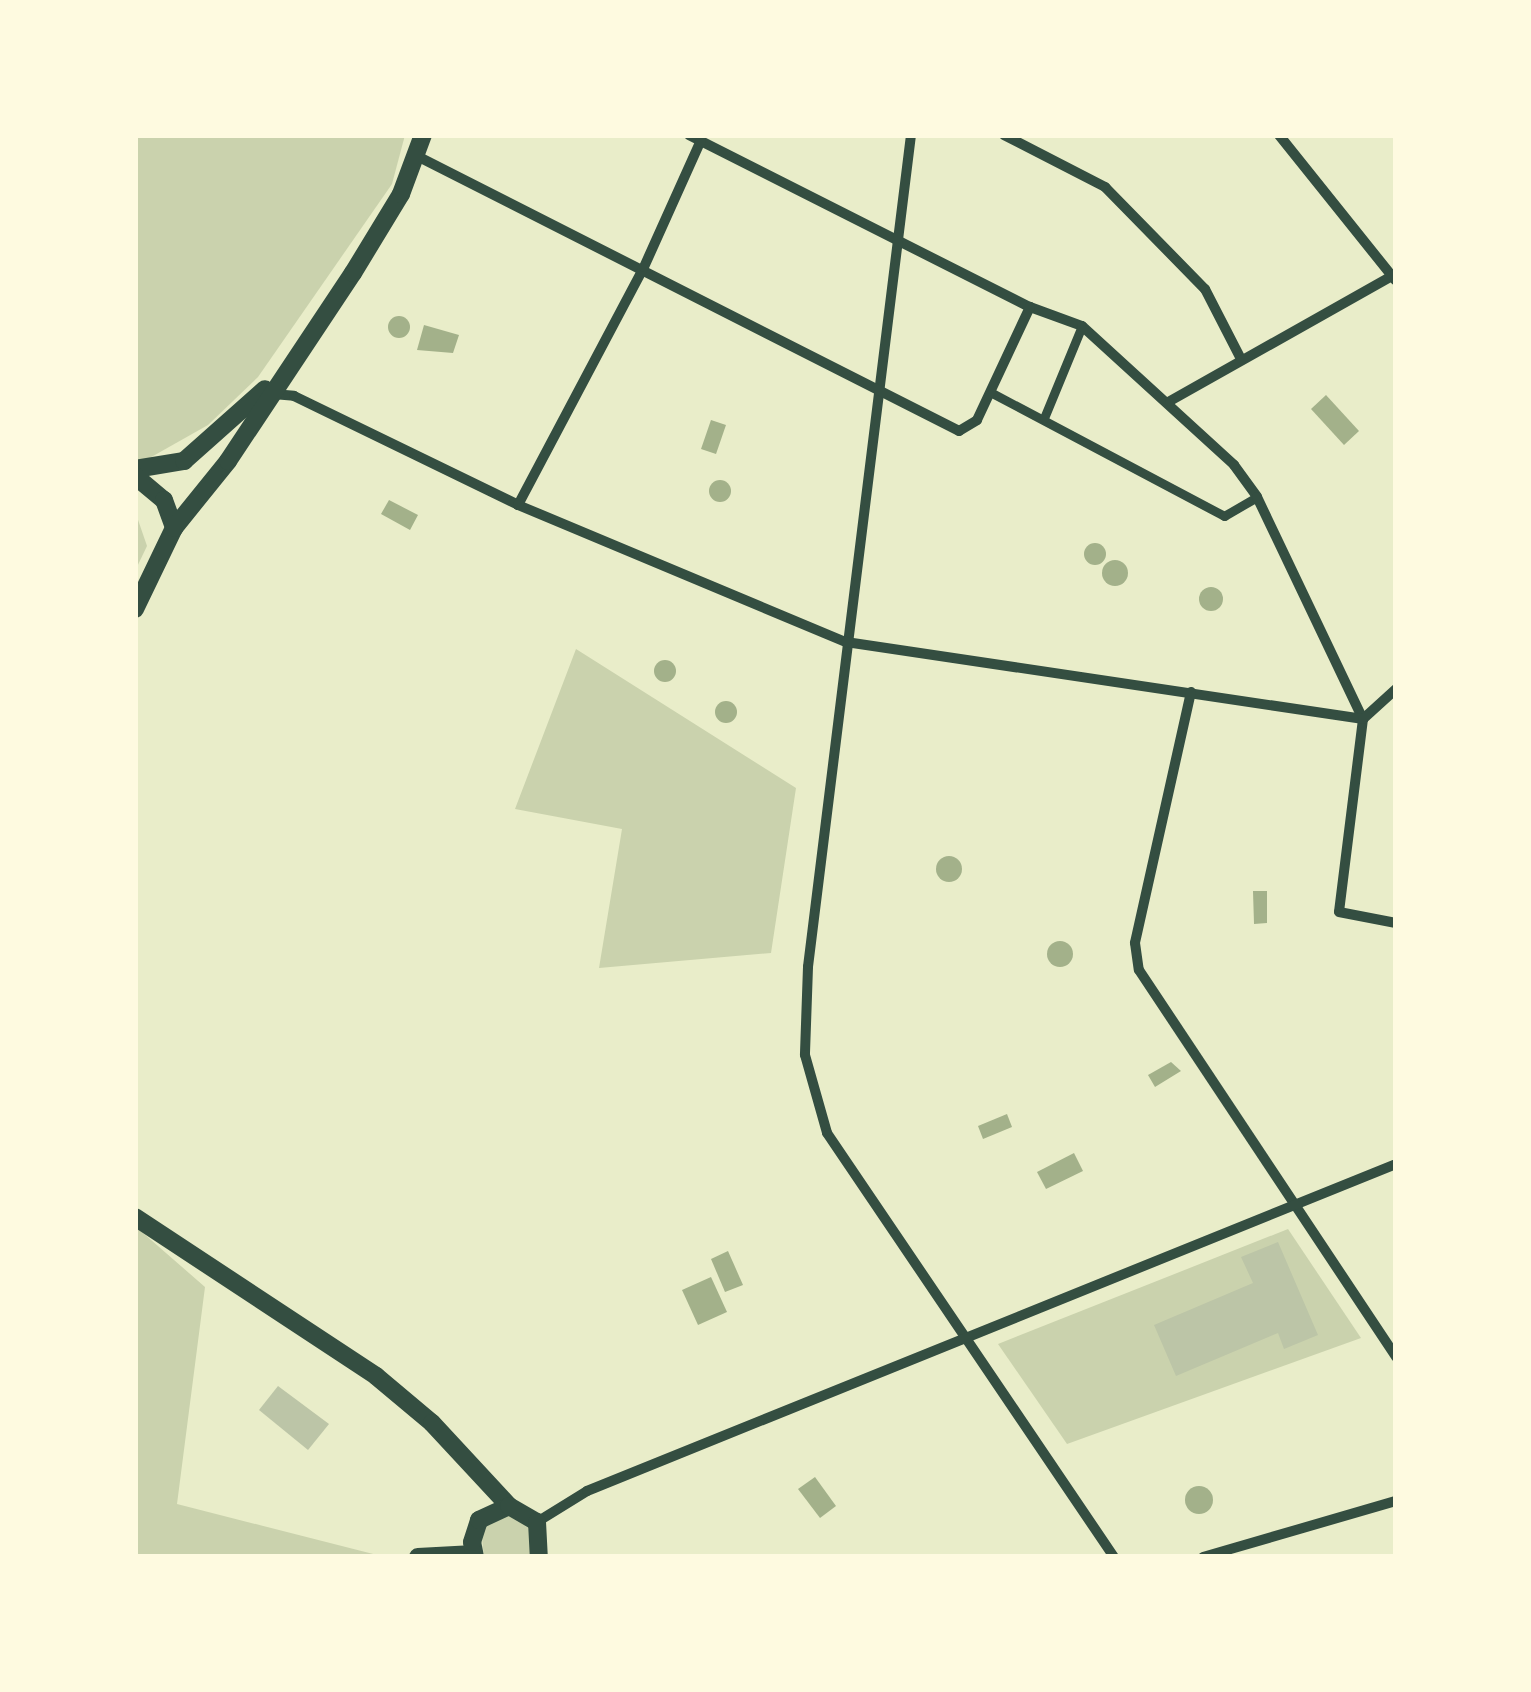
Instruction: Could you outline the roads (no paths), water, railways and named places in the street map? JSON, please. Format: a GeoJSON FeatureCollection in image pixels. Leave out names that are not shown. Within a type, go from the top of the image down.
{"type":"FeatureCollection","features":[{"type":"Feature","properties":{"kind":"main road"},"geometry":{"type":"LineString","coordinates":[[135,609],[174,528],[272,394],[354,272],[417,156],[423,135]]}},
{"type":"Feature","properties":{"kind":"main road"},"geometry":{"type":"LineString","coordinates":[[135,473],[184,461],[251,404],[296,355]]}},
{"type":"Feature","properties":{"kind":"main road"},"geometry":{"type":"LineString","coordinates":[[135,473],[164,500],[174,528]]}},
{"type":"Feature","properties":{"kind":"main road"},"geometry":{"type":"LineString","coordinates":[[135,1217],[376,1376],[432,1423],[509,1506],[537,1522],[542,1556]]}},
{"type":"Feature","properties":{"kind":"main road"},"geometry":{"type":"LineString","coordinates":[[418,1557],[475,1556],[479,1520],[509,1506]]}},
{"type":"Feature","properties":{"kind":"street"},"geometry":{"type":"LineString","coordinates":[[689,135],[1030,307],[1082,326],[1170,401],[1257,498],[1364,719],[1339,912],[1396,923]]}},
{"type":"Feature","properties":{"kind":"street"},"geometry":{"type":"LineString","coordinates":[[910,135],[808,967],[805,1056],[827,1132],[1114,1557]]}},
{"type":"Feature","properties":{"kind":"street"},"geometry":{"type":"LineString","coordinates":[[1004,135],[1104,187],[1205,288],[1241,358]]}},
{"type":"Feature","properties":{"kind":"street"},"geometry":{"type":"LineString","coordinates":[[1170,401],[1241,358],[1394,278],[1279,135]]}},
{"type":"Feature","properties":{"kind":"street"},"geometry":{"type":"LineString","coordinates":[[518,505],[644,267],[701,140]]}},
{"type":"Feature","properties":{"kind":"street"},"geometry":{"type":"LineString","coordinates":[[417,156],[644,267],[959,431],[978,420],[1030,307]]}},
{"type":"Feature","properties":{"kind":"street"},"geometry":{"type":"LineString","coordinates":[[1044,418],[1082,326]]}},
{"type":"Feature","properties":{"kind":"street"},"geometry":{"type":"LineString","coordinates":[[992,393],[1224,516],[1257,498]]}},
{"type":"Feature","properties":{"kind":"street"},"geometry":{"type":"LineString","coordinates":[[272,394],[294,396],[518,505],[846,642],[1364,719]]}},
{"type":"Feature","properties":{"kind":"street"},"geometry":{"type":"LineString","coordinates":[[1364,719],[1396,689]]}},
{"type":"Feature","properties":{"kind":"street"},"geometry":{"type":"LineString","coordinates":[[1192,692],[1135,943],[1139,970],[1396,1357]]}},
{"type":"Feature","properties":{"kind":"street"},"geometry":{"type":"LineString","coordinates":[[537,1522],[587,1491],[1396,1164]]}},
{"type":"Feature","properties":{"kind":"street"},"geometry":{"type":"LineString","coordinates":[[1382,1336],[1396,1330]]}},
{"type":"Feature","properties":{"kind":"street"},"geometry":{"type":"LineString","coordinates":[[1204,1557],[1396,1501]]}}]}
